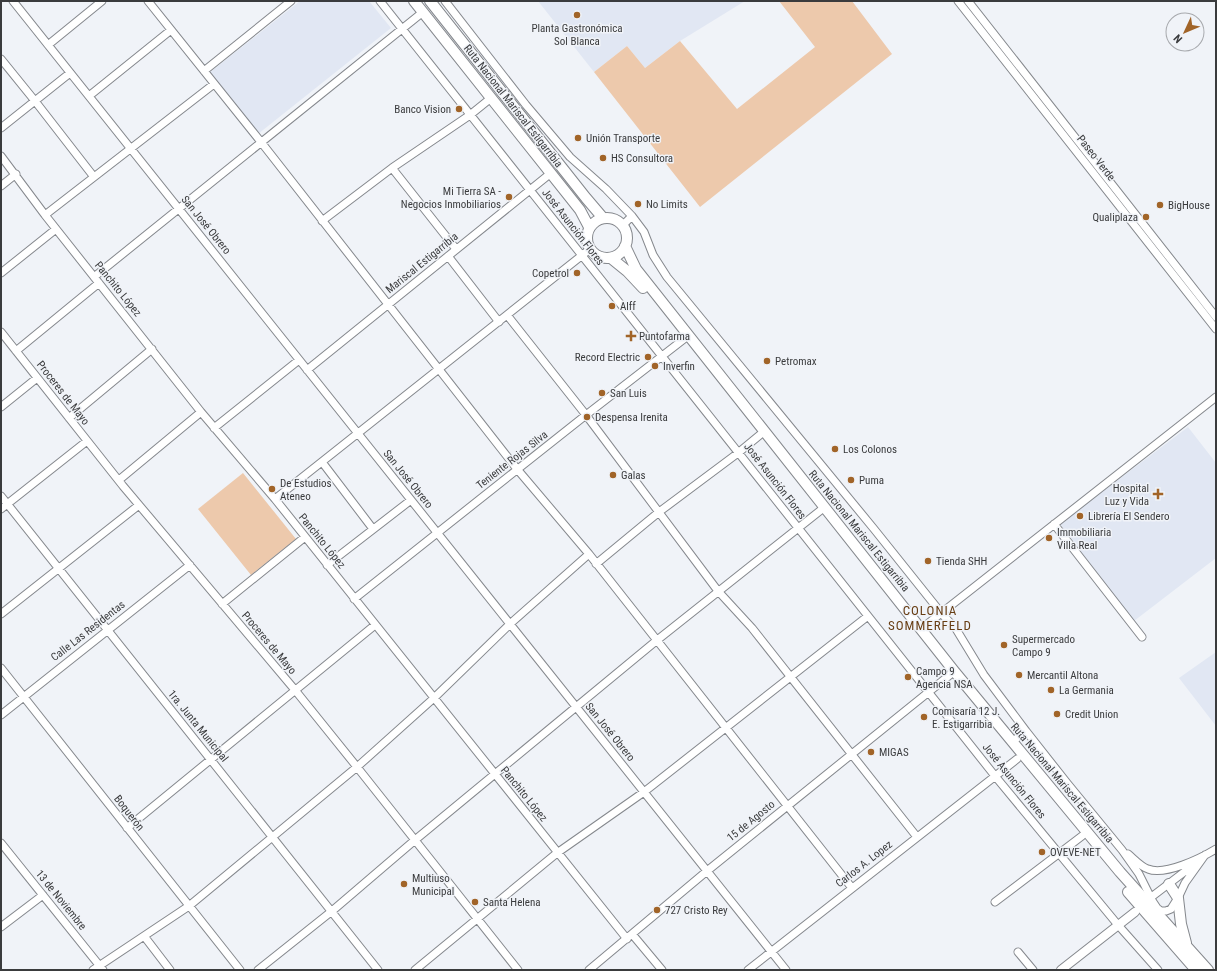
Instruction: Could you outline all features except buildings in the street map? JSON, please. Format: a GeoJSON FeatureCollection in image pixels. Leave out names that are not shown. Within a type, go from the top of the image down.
{"type":"FeatureCollection","features":[{"type":"Feature","properties":{"kind":"highway","name":"Ruta Nacional Mariscal Estigarribia"},"geometry":{"type":"LineString","coordinates":[[414,1],[580,210],[589,227]]}},
{"type":"Feature","properties":{"kind":"highway","name":"Ruta Nacional Mariscal Estigarribia"},"geometry":{"type":"LineString","coordinates":[[430,1],[603,218]]}},
{"type":"Feature","properties":{"kind":"highway"},"geometry":{"type":"LineString","coordinates":[[603,218],[614,219],[623,225],[627,235],[627,241],[620,254],[611,258],[586,253],[586,238],[589,227],[596,221],[603,218]]}},
{"type":"Feature","properties":{"kind":"highway","name":"Ruta Nacional Mariscal Estigarribia"},"geometry":{"type":"LineString","coordinates":[[625,246],[636,269],[954,671],[1120,872],[1208,970]]}},
{"type":"Feature","properties":{"kind":"highway","name":"Ruta Nacional Mariscal Estigarribia"},"geometry":{"type":"LineString","coordinates":[[611,258],[641,285],[761,434],[1017,758],[1134,899],[1196,970]]}},
{"type":"Feature","properties":{"kind":"highway"},"geometry":{"type":"LineString","coordinates":[[1169,884],[1178,898],[1182,932],[1191,951]]}},
{"type":"Feature","properties":{"kind":"main road"},"geometry":{"type":"LineString","coordinates":[[1062,970],[1135,912]]}},
{"type":"Feature","properties":{"kind":"street","name":"San José Obrero"},"geometry":{"type":"LineString","coordinates":[[13,1],[786,970]]}},
{"type":"Feature","properties":{"kind":"street"},"geometry":{"type":"LineString","coordinates":[[48,45],[102,1]]}},
{"type":"Feature","properties":{"kind":"street"},"geometry":{"type":"LineString","coordinates":[[148,1],[261,142],[517,469],[589,554],[852,888]]}},
{"type":"Feature","properties":{"kind":"street"},"geometry":{"type":"LineString","coordinates":[[204,71],[291,1]]}},
{"type":"Feature","properties":{"kind":"street","name":"José Asunción Flores"},"geometry":{"type":"LineString","coordinates":[[380,1],[529,190],[586,253],[662,357],[995,776],[1118,925],[1158,970]]}},
{"type":"Feature","properties":{"kind":"street"},"geometry":{"type":"LineString","coordinates":[[445,1],[526,105],[570,157],[606,189],[632,216],[644,232],[653,255],[667,277],[942,614],[956,629],[984,675],[1026,731],[1067,784],[1122,850],[1139,874],[1157,908],[1166,911],[1171,909],[1185,883],[1205,855]]}},
{"type":"Feature","properties":{"kind":"street","name":"Paseo Verde"},"geometry":{"type":"LineString","coordinates":[[964,2],[1164,256],[1216,317]]}},
{"type":"Feature","properties":{"kind":"street"},"geometry":{"type":"LineString","coordinates":[[94,277],[423,12]]}},
{"type":"Feature","properties":{"kind":"street"},"geometry":{"type":"LineString","coordinates":[[89,96],[171,30]]}},
{"type":"Feature","properties":{"kind":"street"},"geometry":{"type":"LineString","coordinates":[[1,59],[94,177]]}},
{"type":"Feature","properties":{"kind":"street"},"geometry":{"type":"LineString","coordinates":[[1,128],[70,73]]}},
{"type":"Feature","properties":{"kind":"street"},"geometry":{"type":"LineString","coordinates":[[45,215],[214,84]]}},
{"type":"Feature","properties":{"kind":"street"},"geometry":{"type":"LineString","coordinates":[[322,221],[392,168],[470,115],[491,98]]}},
{"type":"Feature","properties":{"kind":"street","name":"Panchito López"},"geometry":{"type":"LineString","coordinates":[[1,156],[16,174],[45,215],[201,412],[275,499],[557,853],[629,937],[662,970]]}},
{"type":"Feature","properties":{"kind":"street"},"geometry":{"type":"LineString","coordinates":[[392,168],[456,249]]}},
{"type":"Feature","properties":{"kind":"street","name":"Mariscal Estigarribia"},"geometry":{"type":"LineString","coordinates":[[307,370],[550,173]]}},
{"type":"Feature","properties":{"kind":"street"},"geometry":{"type":"LineString","coordinates":[[1,186],[16,174]]}},
{"type":"Feature","properties":{"kind":"street"},"geometry":{"type":"LineString","coordinates":[[623,225],[632,216]]}},
{"type":"Feature","properties":{"kind":"street"},"geometry":{"type":"LineString","coordinates":[[1,273],[56,229]]}},
{"type":"Feature","properties":{"kind":"street"},"geometry":{"type":"LineString","coordinates":[[275,499],[586,253]]}},
{"type":"Feature","properties":{"kind":"street"},"geometry":{"type":"LineString","coordinates":[[448,256],[499,322]]}},
{"type":"Feature","properties":{"kind":"street","name":"Paseo Verde"},"geometry":{"type":"LineString","coordinates":[[1164,256],[1216,329]]}},
{"type":"Feature","properties":{"kind":"street"},"geometry":{"type":"LineString","coordinates":[[16,351],[99,283]]}},
{"type":"Feature","properties":{"kind":"street"},"geometry":{"type":"LineString","coordinates":[[507,315],[586,415],[718,591],[752,628],[851,754],[918,836]]}},
{"type":"Feature","properties":{"kind":"street","name":"Proceres de Mayo"},"geometry":{"type":"LineString","coordinates":[[1,332],[139,505],[295,690],[518,970]]}},
{"type":"Feature","properties":{"kind":"street","name":"Teniente Rojas Silva"},"geometry":{"type":"LineString","coordinates":[[354,599],[517,469],[684,339]]}},
{"type":"Feature","properties":{"kind":"street"},"geometry":{"type":"LineString","coordinates":[[69,418],[152,349]]}},
{"type":"Feature","properties":{"kind":"street"},"geometry":{"type":"LineString","coordinates":[[214,428],[299,360]]}},
{"type":"Feature","properties":{"kind":"street"},"geometry":{"type":"LineString","coordinates":[[1,407],[37,378]]}},
{"type":"Feature","properties":{"kind":"street"},"geometry":{"type":"LineString","coordinates":[[921,629],[1216,397]]}},
{"type":"Feature","properties":{"kind":"street"},"geometry":{"type":"LineString","coordinates":[[119,480],[201,412]]}},
{"type":"Feature","properties":{"kind":"street"},"geometry":{"type":"LineString","coordinates":[[596,564],[659,512],[761,434]]}},
{"type":"Feature","properties":{"kind":"street"},"geometry":{"type":"LineString","coordinates":[[1,509],[87,441]]}},
{"type":"Feature","properties":{"kind":"street"},"geometry":{"type":"LineString","coordinates":[[322,462],[373,529]]}},
{"type":"Feature","properties":{"kind":"street","name":"1ra. Junta Municipal"},"geometry":{"type":"LineString","coordinates":[[1,496],[378,970]]}},
{"type":"Feature","properties":{"kind":"street"},"geometry":{"type":"LineString","coordinates":[[327,565],[411,500]]}},
{"type":"Feature","properties":{"kind":"street"},"geometry":{"type":"LineString","coordinates":[[1,614],[139,505]]}},
{"type":"Feature","properties":{"kind":"street"},"geometry":{"type":"LineString","coordinates":[[258,970],[332,911],[415,840],[656,641],[821,510]]}},
{"type":"Feature","properties":{"kind":"street"},"geometry":{"type":"LineString","coordinates":[[1054,524],[1142,637]]}},
{"type":"Feature","properties":{"kind":"street"},"geometry":{"type":"LineString","coordinates":[[222,604],[305,537]]}},
{"type":"Feature","properties":{"kind":"street"},"geometry":{"type":"LineString","coordinates":[[93,970],[101,967],[189,906],[357,767],[434,698],[510,624],[589,554]]}},
{"type":"Feature","properties":{"kind":"street","name":"Calle Las Residentas"},"geometry":{"type":"LineString","coordinates":[[1,715],[190,565]]}},
{"type":"Feature","properties":{"kind":"street"},"geometry":{"type":"LineString","coordinates":[[415,970],[557,853],[644,792],[868,616]]}},
{"type":"Feature","properties":{"kind":"street"},"geometry":{"type":"LineString","coordinates":[[127,828],[375,625]]}},
{"type":"Feature","properties":{"kind":"street","name":"Boquerón"},"geometry":{"type":"LineString","coordinates":[[1,668],[240,970]]}},
{"type":"Feature","properties":{"kind":"street","name":"15 de Agosto"},"geometry":{"type":"LineString","coordinates":[[589,970],[707,871],[951,674]]}},
{"type":"Feature","properties":{"kind":"street"},"geometry":{"type":"LineString","coordinates":[[1012,742],[1026,731]]}},
{"type":"Feature","properties":{"kind":"street","name":"Carlos A. Lopez"},"geometry":{"type":"LineString","coordinates":[[748,970],[1017,758]]}},
{"type":"Feature","properties":{"kind":"street"},"geometry":{"type":"LineString","coordinates":[[1056,795],[1067,784]]}},
{"type":"Feature","properties":{"kind":"street"},"geometry":{"type":"LineString","coordinates":[[995,902],[1082,836]]}},
{"type":"Feature","properties":{"kind":"street","name":"13 de Noviembre"},"geometry":{"type":"LineString","coordinates":[[1,843],[101,967]]}},
{"type":"Feature","properties":{"kind":"street"},"geometry":{"type":"LineString","coordinates":[[1122,850],[1147,869],[1158,871],[1178,866],[1216,849]]}},
{"type":"Feature","properties":{"kind":"street"},"geometry":{"type":"LineString","coordinates":[[1154,895],[1205,855]]}},
{"type":"Feature","properties":{"kind":"street"},"geometry":{"type":"LineString","coordinates":[[1,927],[43,895]]}},
{"type":"Feature","properties":{"kind":"street"},"geometry":{"type":"LineString","coordinates":[[144,936],[170,970]]}},
{"type":"Feature","properties":{"kind":"street"},"geometry":{"type":"LineString","coordinates":[[1018,952],[1033,970]]}},
{"type":"Feature","properties":{"kind":"shaded area"},"geometry":{"type":"Polygon","coordinates":[[[300,1],[369,1],[391,28],[258,134],[209,73],[300,1]]]}},
{"type":"Feature","properties":{"kind":"shaded area"},"geometry":{"type":"Polygon","coordinates":[[[538,1],[745,1],[680,41],[645,68],[627,46],[594,72],[538,1]]]}},
{"type":"Feature","properties":{"kind":"shaded area"},"geometry":{"type":"Polygon","coordinates":[[[779,1],[852,1],[892,54],[700,207],[594,72],[627,46],[645,68],[680,41],[737,109],[815,47],[779,1]]]}},
{"type":"Feature","properties":{"kind":"shaded area","name":"Hospital Luz y Vida"},"geometry":{"type":"Polygon","coordinates":[[[1188,427],[1216,463],[1216,558],[1134,621],[1060,524],[1188,427]]]}},
{"type":"Feature","properties":{"kind":"shaded area"},"geometry":{"type":"Polygon","coordinates":[[[243,473],[296,539],[251,575],[198,509],[243,473]]]}},
{"type":"Feature","properties":{"kind":"shaded area"},"geometry":{"type":"Polygon","coordinates":[[[1216,652],[1216,726],[1179,678],[1216,652]]]}},
{"type":"Feature","properties":{"kind":"place","name":"Planta Gastronómica Sol Blanca"},"geometry":{"type":"Point","coordinates":[577,15]}},
{"type":"Feature","properties":{"kind":"place","name":"Banco Vision"},"geometry":{"type":"Point","coordinates":[459,109]}},
{"type":"Feature","properties":{"kind":"place","name":"Unión Transporte"},"geometry":{"type":"Point","coordinates":[578,138]}},
{"type":"Feature","properties":{"kind":"place","name":"HS Consultora"},"geometry":{"type":"Point","coordinates":[603,158]}},
{"type":"Feature","properties":{"kind":"place","name":"Mi Tierra SA - Negocios Inmobiliarios"},"geometry":{"type":"Point","coordinates":[509,197]}},
{"type":"Feature","properties":{"kind":"place","name":"No Limits"},"geometry":{"type":"Point","coordinates":[638,204]}},
{"type":"Feature","properties":{"kind":"place","name":"BigHouse"},"geometry":{"type":"Point","coordinates":[1160,205]}},
{"type":"Feature","properties":{"kind":"place","name":"Qualiplaza"},"geometry":{"type":"Point","coordinates":[1146,217]}},
{"type":"Feature","properties":{"kind":"place","name":"Copetrol"},"geometry":{"type":"Point","coordinates":[577,273]}},
{"type":"Feature","properties":{"kind":"place","name":"Alff"},"geometry":{"type":"Point","coordinates":[612,306]}},
{"type":"Feature","properties":{"kind":"place","name":"Puntofarma"},"geometry":{"type":"Point","coordinates":[631,336]}},
{"type":"Feature","properties":{"kind":"place","name":"Record Electric"},"geometry":{"type":"Point","coordinates":[648,357]}},
{"type":"Feature","properties":{"kind":"place","name":"Petromax"},"geometry":{"type":"Point","coordinates":[767,361]}},
{"type":"Feature","properties":{"kind":"place","name":"Inverfin"},"geometry":{"type":"Point","coordinates":[655,366]}},
{"type":"Feature","properties":{"kind":"place","name":"San Luis"},"geometry":{"type":"Point","coordinates":[602,393]}},
{"type":"Feature","properties":{"kind":"place","name":"Despensa Irenita"},"geometry":{"type":"Point","coordinates":[587,417]}},
{"type":"Feature","properties":{"kind":"place","name":"Los Colonos"},"geometry":{"type":"Point","coordinates":[835,449]}},
{"type":"Feature","properties":{"kind":"place","name":"Galas"},"geometry":{"type":"Point","coordinates":[613,475]}},
{"type":"Feature","properties":{"kind":"place","name":"Puma"},"geometry":{"type":"Point","coordinates":[851,480]}},
{"type":"Feature","properties":{"kind":"place","name":"De Estudios Ateneo"},"geometry":{"type":"Point","coordinates":[272,489]}},
{"type":"Feature","properties":{"kind":"place","name":"Hospital Luz y Vida"},"geometry":{"type":"Point","coordinates":[1158,494]}},
{"type":"Feature","properties":{"kind":"place","name":"Librería El Sendero"},"geometry":{"type":"Point","coordinates":[1080,516]}},
{"type":"Feature","properties":{"kind":"place","name":"Immobiliaria Villa Real"},"geometry":{"type":"Point","coordinates":[1049,538]}},
{"type":"Feature","properties":{"kind":"place","name":"Tienda SHH"},"geometry":{"type":"Point","coordinates":[928,561]}},
{"type":"Feature","properties":{"kind":"place","name":"Supermercado Campo 9"},"geometry":{"type":"Point","coordinates":[1004,645]}},
{"type":"Feature","properties":{"kind":"place","name":"Mercantil Altona"},"geometry":{"type":"Point","coordinates":[1019,675]}},
{"type":"Feature","properties":{"kind":"place","name":"Campo 9 Agencia NSA"},"geometry":{"type":"Point","coordinates":[908,677]}},
{"type":"Feature","properties":{"kind":"place","name":"La Germania"},"geometry":{"type":"Point","coordinates":[1051,690]}},
{"type":"Feature","properties":{"kind":"place","name":"Credit Union"},"geometry":{"type":"Point","coordinates":[1057,714]}},
{"type":"Feature","properties":{"kind":"place","name":"Comisaría 12 J. E. Estigarribia"},"geometry":{"type":"Point","coordinates":[924,717]}},
{"type":"Feature","properties":{"kind":"place","name":"MIGAS"},"geometry":{"type":"Point","coordinates":[871,752]}},
{"type":"Feature","properties":{"kind":"place","name":"OVEVE-NET"},"geometry":{"type":"Point","coordinates":[1042,852]}},
{"type":"Feature","properties":{"kind":"place","name":"Multiuso Municipal"},"geometry":{"type":"Point","coordinates":[404,884]}},
{"type":"Feature","properties":{"kind":"place","name":"Santa Helena"},"geometry":{"type":"Point","coordinates":[475,902]}},
{"type":"Feature","properties":{"kind":"place","name":"727 Cristo Rey"},"geometry":{"type":"Point","coordinates":[657,910]}},
{"type":"Feature","properties":{"kind":"district","name":"COLONIA SOMMERFELD"},"geometry":{"type":"Point","coordinates":[930,618]}}]}
